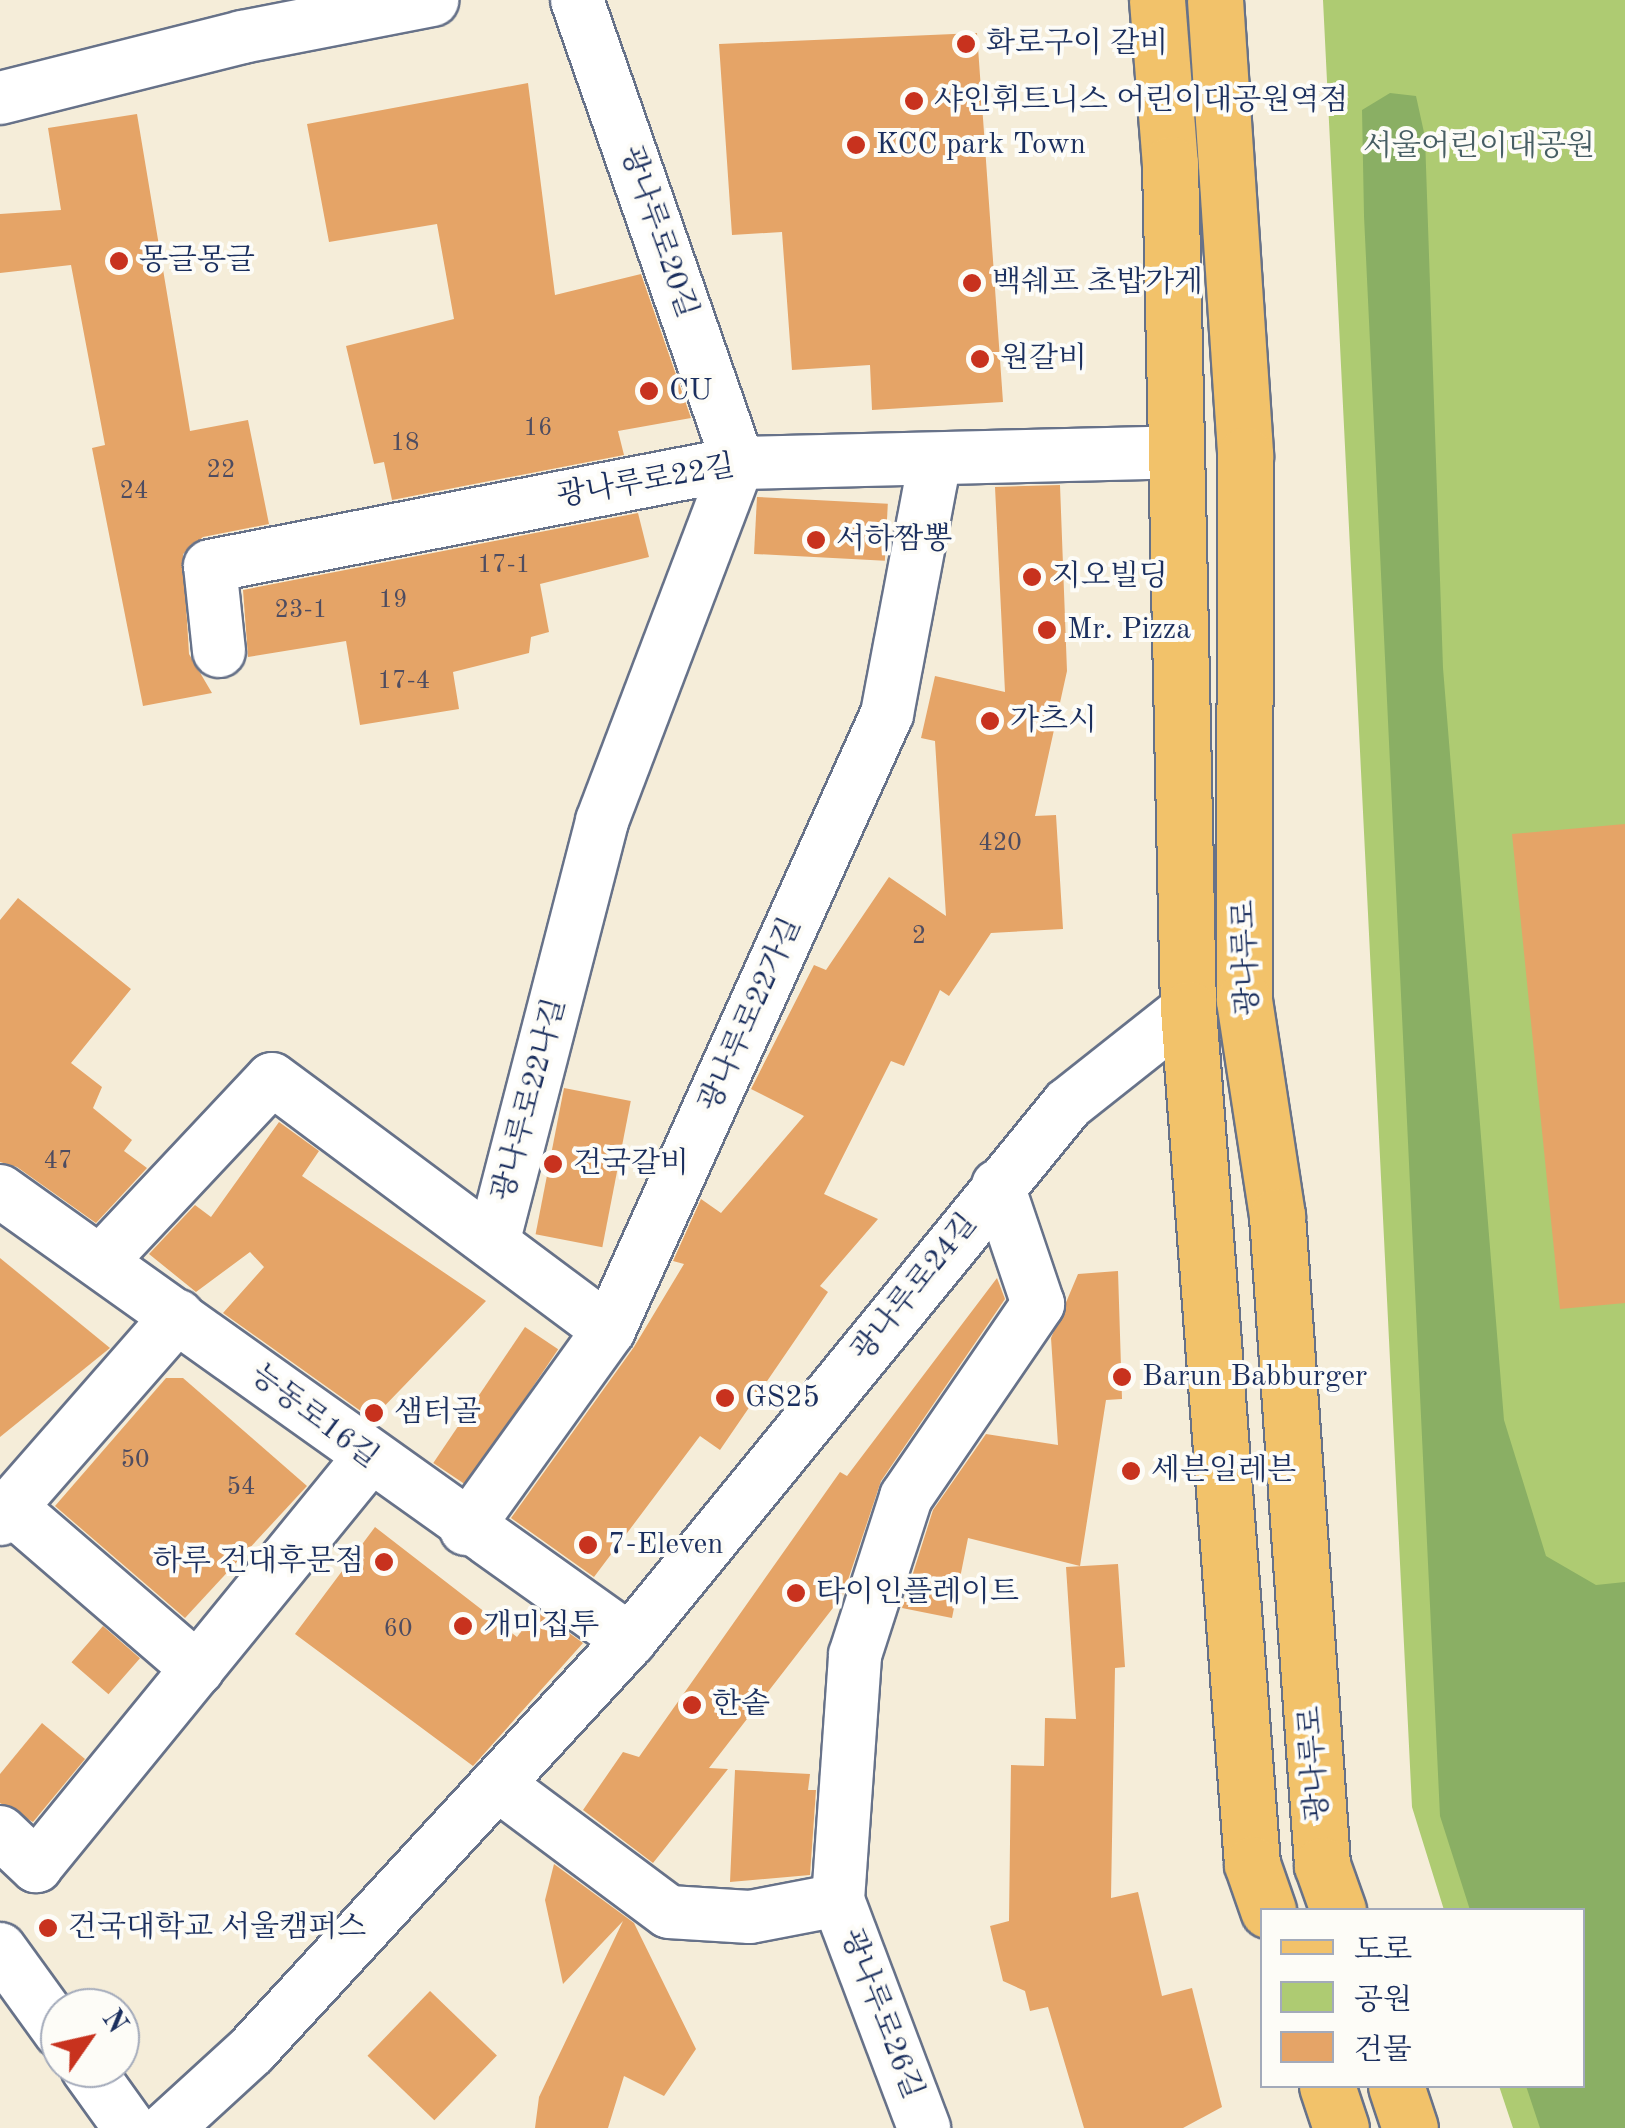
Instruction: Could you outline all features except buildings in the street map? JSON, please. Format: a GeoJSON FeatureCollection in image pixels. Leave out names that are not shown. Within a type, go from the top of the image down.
{"type":"FeatureCollection","features":[{"type":"Feature","properties":{"kind":"main road","name":"광나루로"},"geometry":{"type":"LineString","coordinates":[[1157,0],[1170,164],[1173,452],[1188,1008],[1252,1864],[1267,1908]]}},
{"type":"Feature","properties":{"kind":"main road","name":"광나루로"},"geometry":{"type":"LineString","coordinates":[[1215,0],[1245,455],[1244,1000],[1277,1216],[1322,1865],[1337,1908]]}},
{"type":"Feature","properties":{"kind":"main road"},"geometry":{"type":"LineString","coordinates":[[1188,1008],[1244,1000]]}},
{"type":"Feature","properties":{"kind":"main road"},"geometry":{"type":"LineString","coordinates":[[1328,2088],[1341,2128]]}},
{"type":"Feature","properties":{"kind":"main road"},"geometry":{"type":"LineString","coordinates":[[1397,2088],[1410,2128]]}},
{"type":"Feature","properties":{"kind":"street"},"geometry":{"type":"LineString","coordinates":[[0,98],[295,13],[432,0]]}},
{"type":"Feature","properties":{"kind":"street","name":"광나루로20길"},"geometry":{"type":"LineString","coordinates":[[577,0],[738,463]]}},
{"type":"Feature","properties":{"kind":"street","name":"광나루로22길"},"geometry":{"type":"LineString","coordinates":[[219,651],[210,566],[738,463],[1173,452]]}},
{"type":"Feature","properties":{"kind":"street","name":"광나루로22가길"},"geometry":{"type":"LineString","coordinates":[[466,1529],[609,1330],[887,714],[935,459]]}},
{"type":"Feature","properties":{"kind":"street","name":"광나루로22나길"},"geometry":{"type":"LineString","coordinates":[[102,1260],[272,1079],[493,1243],[602,821],[738,463]]}},
{"type":"Feature","properties":{"kind":"street","name":"광나루로24길"},"geometry":{"type":"LineString","coordinates":[[167,2128],[252,2050],[630,1640],[1068,1104],[1188,1008]]}},
{"type":"Feature","properties":{"kind":"street"},"geometry":{"type":"LineString","coordinates":[[497,1784],[669,1912],[750,1917],[838,1900],[855,1654],[906,1496],[1038,1304],[998,1186]]}},
{"type":"Feature","properties":{"kind":"street","name":"능동로16길"},"geometry":{"type":"LineString","coordinates":[[0,1191],[102,1260],[466,1529],[630,1640]]}},
{"type":"Feature","properties":{"kind":"street"},"geometry":{"type":"LineString","coordinates":[[493,1243],[609,1330]]}},
{"type":"Feature","properties":{"kind":"street"},"geometry":{"type":"LineString","coordinates":[[178,1316],[5,1513],[198,1669]]}},
{"type":"Feature","properties":{"kind":"street"},"geometry":{"type":"LineString","coordinates":[[0,1832],[36,1866],[369,1458]]}},
{"type":"Feature","properties":{"kind":"street","name":"광나루로26길"},"geometry":{"type":"LineString","coordinates":[[838,1900],[924,2128]]}},
{"type":"Feature","properties":{"kind":"street"},"geometry":{"type":"LineString","coordinates":[[0,1950],[40,2005]]}},
{"type":"Feature","properties":{"kind":"street"},"geometry":{"type":"LineString","coordinates":[[101,2088],[130,2128]]}},
{"type":"Feature","properties":{"kind":"green space","name":"서울어린이대공원"},"geometry":{"type":"Polygon","coordinates":[[[1323,0],[1625,0],[1625,2128],[1513,2128],[1500,2088],[1585,2088],[1585,1908],[1443,1908],[1412,1807],[1323,0]]]}},
{"type":"Feature","properties":{"kind":"green space"},"geometry":{"type":"Polygon","coordinates":[[[1390,93],[1416,96],[1425,137],[1443,668],[1504,1420],[1546,1556],[1596,1585],[1625,1582],[1625,2128],[1540,2128],[1527,2088],[1585,2088],[1585,1908],[1469,1908],[1440,1816],[1362,110],[1390,93]]]}},
{"type":"Feature","properties":{"kind":"place","name":"화로구이 갈비"},"geometry":{"type":"Point","coordinates":[966,44]}},
{"type":"Feature","properties":{"kind":"place","name":"샤인휘트니스 어린이대공원역점"},"geometry":{"type":"Point","coordinates":[914,101]}},
{"type":"Feature","properties":{"kind":"place","name":"KCC park Town"},"geometry":{"type":"Point","coordinates":[856,145]}},
{"type":"Feature","properties":{"kind":"place","name":"몽글몽글"},"geometry":{"type":"Point","coordinates":[119,261]}},
{"type":"Feature","properties":{"kind":"place","name":"백쉐프 초밥가게"},"geometry":{"type":"Point","coordinates":[972,283]}},
{"type":"Feature","properties":{"kind":"place","name":"원갈비"},"geometry":{"type":"Point","coordinates":[980,359]}},
{"type":"Feature","properties":{"kind":"place","name":"CU"},"geometry":{"type":"Point","coordinates":[649,391]}},
{"type":"Feature","properties":{"kind":"place","name":"서하짬뽕"},"geometry":{"type":"Point","coordinates":[816,540]}},
{"type":"Feature","properties":{"kind":"place","name":"지오빌딩"},"geometry":{"type":"Point","coordinates":[1032,577]}},
{"type":"Feature","properties":{"kind":"place","name":"Mr. Pizza"},"geometry":{"type":"Point","coordinates":[1047,630]}},
{"type":"Feature","properties":{"kind":"place","name":"가츠시"},"geometry":{"type":"Point","coordinates":[990,721]}},
{"type":"Feature","properties":{"kind":"place","name":"건국갈비"},"geometry":{"type":"Point","coordinates":[553,1164]}},
{"type":"Feature","properties":{"kind":"place","name":"Barun Babburger"},"geometry":{"type":"Point","coordinates":[1122,1377]}},
{"type":"Feature","properties":{"kind":"place","name":"GS25"},"geometry":{"type":"Point","coordinates":[725,1398]}},
{"type":"Feature","properties":{"kind":"place","name":"샘터골"},"geometry":{"type":"Point","coordinates":[374,1413]}},
{"type":"Feature","properties":{"kind":"place","name":"세븐일레븐"},"geometry":{"type":"Point","coordinates":[1131,1471]}},
{"type":"Feature","properties":{"kind":"place","name":"7-Eleven"},"geometry":{"type":"Point","coordinates":[588,1545]}},
{"type":"Feature","properties":{"kind":"place","name":"하루 건대후문점"},"geometry":{"type":"Point","coordinates":[384,1562]}},
{"type":"Feature","properties":{"kind":"place","name":"타이인플레이트"},"geometry":{"type":"Point","coordinates":[796,1593]}},
{"type":"Feature","properties":{"kind":"place","name":"개미집투"},"geometry":{"type":"Point","coordinates":[463,1626]}},
{"type":"Feature","properties":{"kind":"place","name":"한솥"},"geometry":{"type":"Point","coordinates":[692,1705]}},
{"type":"Feature","properties":{"kind":"place","name":"건국대학교 서울캠퍼스"},"geometry":{"type":"Point","coordinates":[48,1928]}}]}
